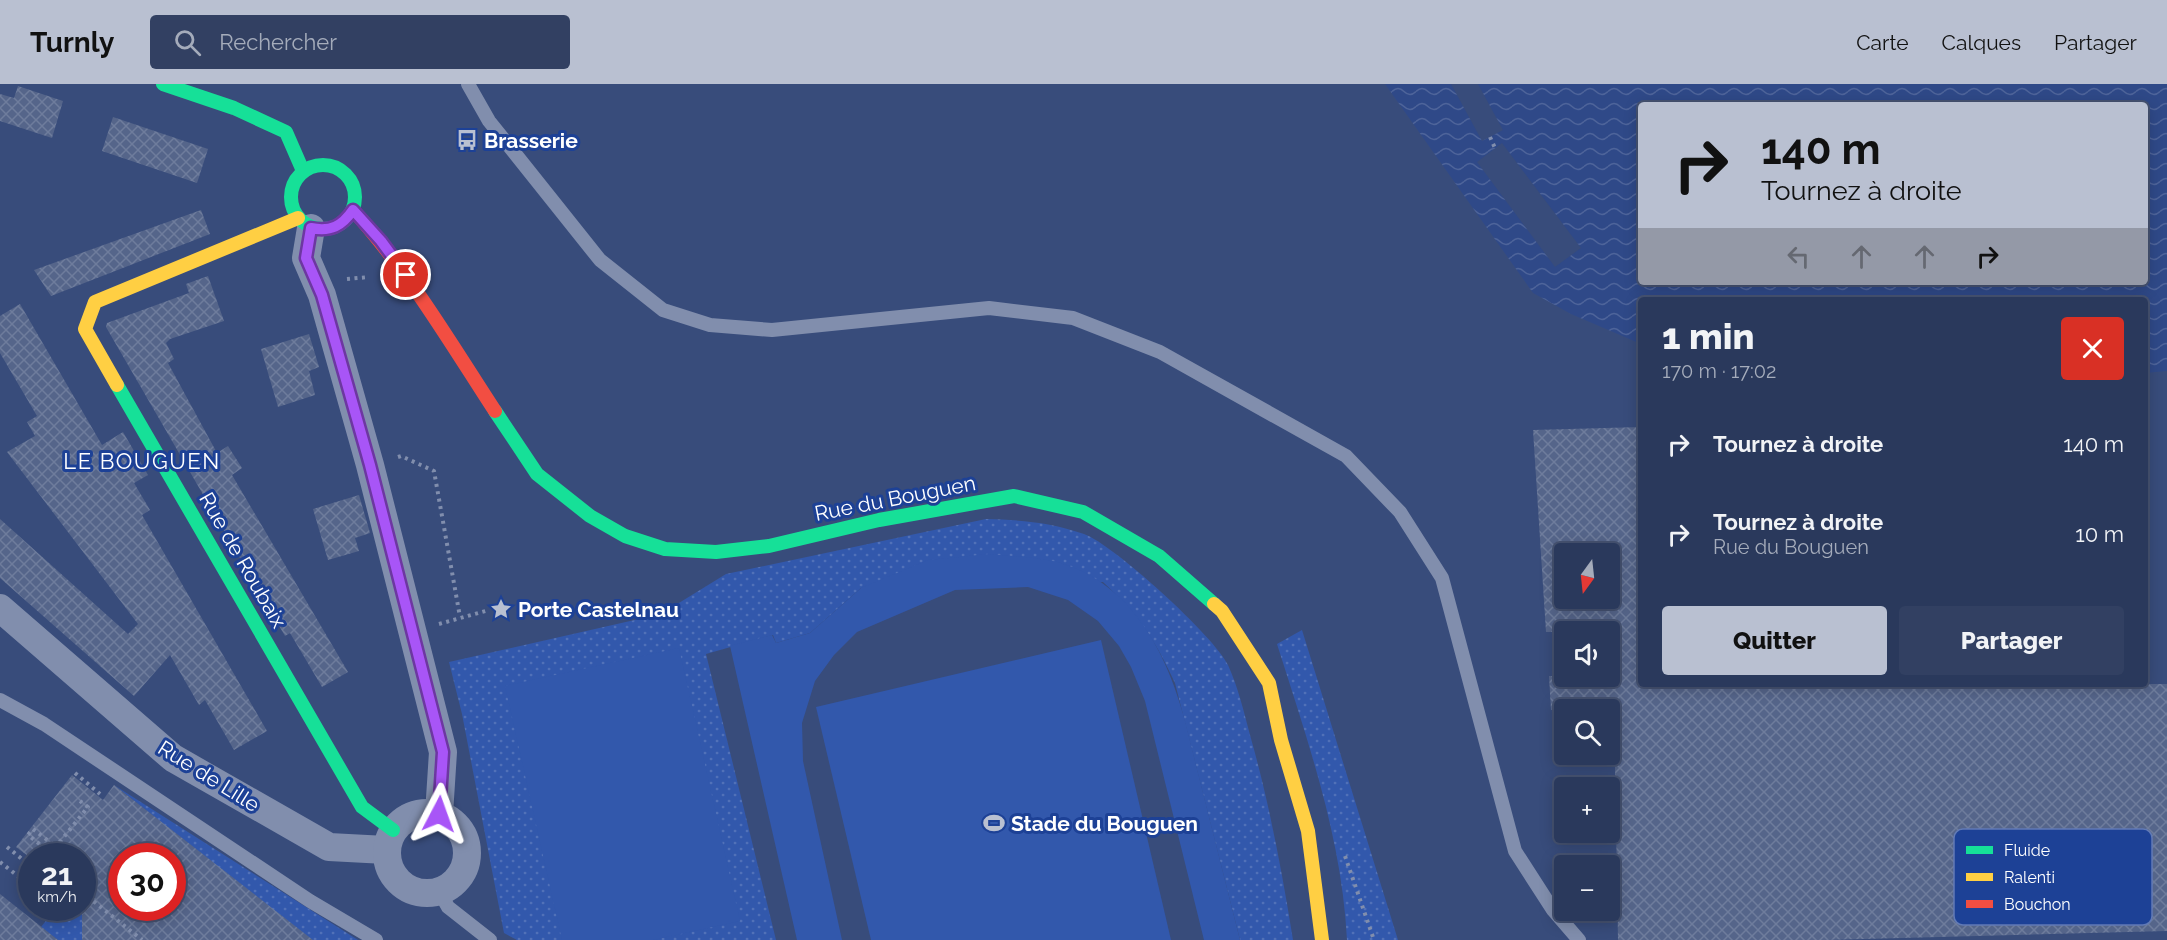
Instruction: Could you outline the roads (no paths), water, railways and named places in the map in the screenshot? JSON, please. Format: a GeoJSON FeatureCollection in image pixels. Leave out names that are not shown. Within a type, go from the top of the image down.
{"type":"FeatureCollection","features":[{"type":"Feature","properties":{"kind":"street"},"geometry":{"type":"LineString","coordinates":[[163,84],[234,108],[286,132],[303,171]]}},
{"type":"Feature","properties":{"kind":"street"},"geometry":{"type":"LineString","coordinates":[[327,165],[342,171],[355,189],[353,210],[344,223],[330,230],[305,223],[291,206],[292,189],[303,171],[314,166],[327,165]]}},
{"type":"Feature","properties":{"kind":"street","name":"Rue du Bouguen"},"geometry":{"type":"LineString","coordinates":[[353,210],[381,241],[406,275],[537,474],[590,516],[625,536],[665,549],[716,552],[769,546],[879,520],[1014,496],[1083,512],[1159,556],[1222,611],[1269,683],[1281,740],[1308,831],[1322,940]]}},
{"type":"Feature","properties":{"kind":"street"},"geometry":{"type":"LineString","coordinates":[[305,223],[306,258],[322,295],[370,465],[443,752],[439,814]]}},
{"type":"Feature","properties":{"kind":"street","name":"Rue de Roubaix"},"geometry":{"type":"LineString","coordinates":[[305,223],[95,302],[85,329],[362,807],[389,840]]}},
{"type":"Feature","properties":{"kind":"street","name":"Rue de Lille"},"geometry":{"type":"LineString","coordinates":[[0,608],[173,758],[329,847],[389,840]]}},
{"type":"Feature","properties":{"kind":"street"},"geometry":{"type":"LineString","coordinates":[[418,813],[439,814],[454,822],[462,833],[467,855],[464,869],[457,880],[439,891],[424,894],[410,891],[398,882],[387,864],[389,840],[405,818],[418,813]]}},
{"type":"Feature","properties":{"kind":"lane"},"geometry":{"type":"LineString","coordinates":[[468,84],[489,121],[600,260],[663,310],[710,326],[772,330],[989,308],[1073,318],[1160,352],[1346,456],[1400,512],[1442,578],[1515,851],[1553,910],[1579,940]]}},
{"type":"Feature","properties":{"kind":"lane"},"geometry":{"type":"LineString","coordinates":[[0,700],[44,724],[310,901],[376,940]]}},
{"type":"Feature","properties":{"kind":"lane"},"geometry":{"type":"LineString","coordinates":[[439,891],[448,907],[490,940]]}},
{"type":"Feature","properties":{"kind":"water"},"geometry":{"type":"Polygon","coordinates":[[[1385,84],[2167,84],[2167,371],[2148,373],[2148,297],[1638,297],[1638,343],[1571,314],[1533,293],[1385,84]]]}},
{"type":"Feature","properties":{"kind":"place","name":"Brasserie"},"geometry":{"type":"Point","coordinates":[467,140]}},
{"type":"Feature","properties":{"kind":"place","name":"Porte Castelnau"},"geometry":{"type":"Point","coordinates":[501,609]}},
{"type":"Feature","properties":{"kind":"place","name":"Stade du Bouguen"},"geometry":{"type":"Point","coordinates":[994,823]}},
{"type":"Feature","properties":{"kind":"district","name":"LE BOUGUEN"},"geometry":{"type":"Point","coordinates":[142,461]}}]}
